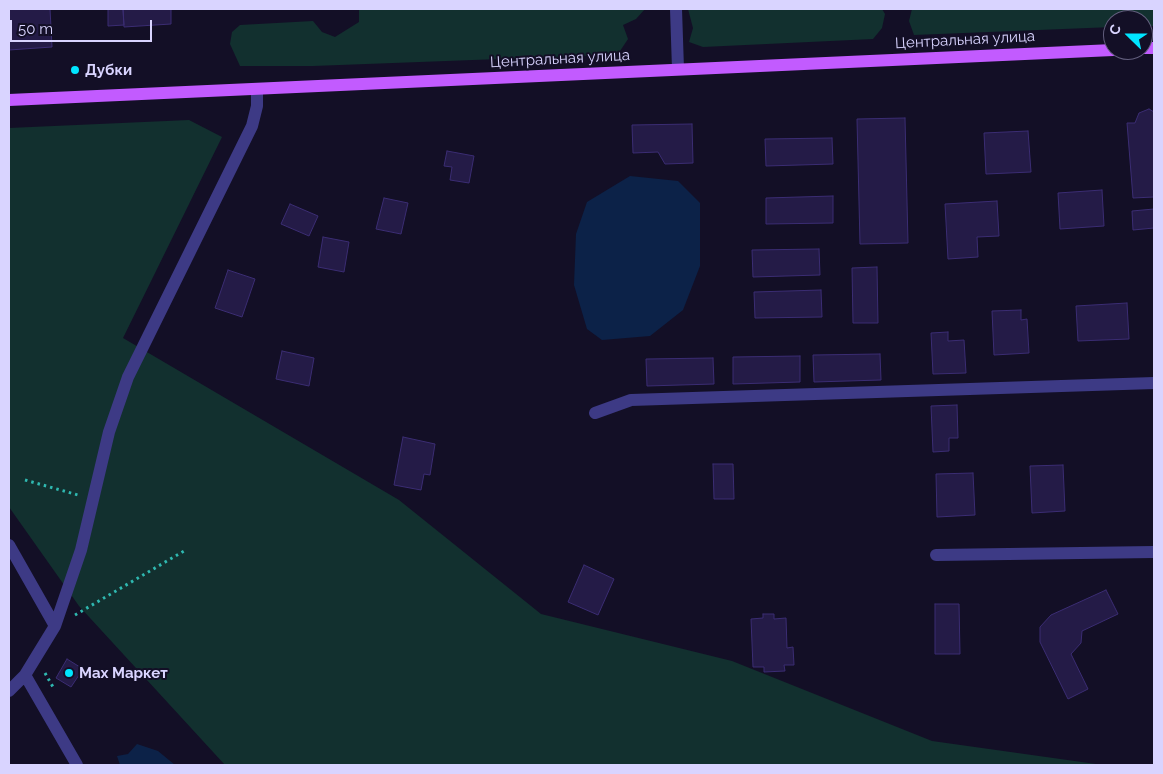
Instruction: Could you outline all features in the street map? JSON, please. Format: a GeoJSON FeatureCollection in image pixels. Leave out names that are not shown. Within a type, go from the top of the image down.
{"type":"FeatureCollection","features":[{"type":"Feature","properties":{"kind":"main road","name":"Центральная улица"},"geometry":{"type":"LineString","coordinates":[[9,100],[1103,50]]}},
{"type":"Feature","properties":{"kind":"street"},"geometry":{"type":"LineString","coordinates":[[676,9],[678,69]]}},
{"type":"Feature","properties":{"kind":"street"},"geometry":{"type":"LineString","coordinates":[[9,691],[25,675],[55,626],[81,550],[109,432],[128,377],[252,126],[257,106],[257,89]]}},
{"type":"Feature","properties":{"kind":"street"},"geometry":{"type":"LineString","coordinates":[[595,413],[631,400],[1154,384]]}},
{"type":"Feature","properties":{"kind":"street"},"geometry":{"type":"LineString","coordinates":[[9,545],[55,626]]}},
{"type":"Feature","properties":{"kind":"street"},"geometry":{"type":"LineString","coordinates":[[936,555],[1154,552]]}},
{"type":"Feature","properties":{"kind":"street"},"geometry":{"type":"LineString","coordinates":[[25,675],[77,765]]}},
{"type":"Feature","properties":{"kind":"path"},"geometry":{"type":"LineString","coordinates":[[25,480],[93,500]]}},
{"type":"Feature","properties":{"kind":"path"},"geometry":{"type":"LineString","coordinates":[[55,626],[184,551]]}},
{"type":"Feature","properties":{"kind":"green space"},"geometry":{"type":"Polygon","coordinates":[[[359,9],[645,9],[636,19],[623,25],[628,39],[620,51],[606,55],[313,66],[240,66],[230,44],[232,32],[240,25],[313,21],[322,32],[335,37],[359,22],[359,9]]]}},
{"type":"Feature","properties":{"kind":"green space"},"geometry":{"type":"Polygon","coordinates":[[[688,9],[882,9],[885,14],[882,28],[873,39],[703,47],[689,42],[693,28],[688,9]]]}},
{"type":"Feature","properties":{"kind":"green space"},"geometry":{"type":"Polygon","coordinates":[[[912,9],[1154,9],[1154,26],[1153,10],[1103,10],[1103,27],[914,35],[909,21],[912,9]]]}},
{"type":"Feature","properties":{"kind":"green space"},"geometry":{"type":"Polygon","coordinates":[[[189,120],[222,137],[123,338],[399,500],[541,614],[732,661],[932,741],[1103,765],[225,765],[79,606],[9,507],[9,128],[189,120]]]}},
{"type":"Feature","properties":{"kind":"water"},"geometry":{"type":"Polygon","coordinates":[[[630,176],[678,181],[700,203],[700,266],[683,310],[650,336],[602,340],[587,329],[574,285],[576,234],[587,202],[630,176]]]}},
{"type":"Feature","properties":{"kind":"water"},"geometry":{"type":"Polygon","coordinates":[[[137,744],[158,751],[175,765],[120,765],[117,756],[128,754],[137,744]]]}},
{"type":"Feature","properties":{"kind":"building"},"geometry":{"type":"Polygon","coordinates":[[[9,9],[50,9],[52,47],[9,50],[9,9]]]}},
{"type":"Feature","properties":{"kind":"building"},"geometry":{"type":"Polygon","coordinates":[[[108,9],[123,9],[124,25],[108,26],[108,9]]]}},
{"type":"Feature","properties":{"kind":"building"},"geometry":{"type":"Polygon","coordinates":[[[123,9],[171,9],[171,24],[124,27],[123,9]]]}},
{"type":"Feature","properties":{"kind":"building"},"geometry":{"type":"Polygon","coordinates":[[[1149,109],[1154,112],[1154,197],[1133,198],[1127,123],[1135,123],[1139,113],[1149,109]]]}},
{"type":"Feature","properties":{"kind":"building"},"geometry":{"type":"Polygon","coordinates":[[[905,118],[908,243],[860,244],[857,119],[905,118]]]}},
{"type":"Feature","properties":{"kind":"building"},"geometry":{"type":"Polygon","coordinates":[[[692,124],[693,163],[665,164],[658,152],[633,153],[632,125],[692,124]]]}},
{"type":"Feature","properties":{"kind":"building"},"geometry":{"type":"Polygon","coordinates":[[[1028,131],[1031,172],[986,174],[984,133],[1028,131]]]}},
{"type":"Feature","properties":{"kind":"building"},"geometry":{"type":"Polygon","coordinates":[[[832,138],[833,164],[766,166],[765,139],[832,138]]]}},
{"type":"Feature","properties":{"kind":"building"},"geometry":{"type":"Polygon","coordinates":[[[447,151],[474,156],[469,183],[450,180],[452,167],[444,166],[447,151]]]}},
{"type":"Feature","properties":{"kind":"building"},"geometry":{"type":"Polygon","coordinates":[[[1102,190],[1104,226],[1060,229],[1058,193],[1102,190]]]}},
{"type":"Feature","properties":{"kind":"building"},"geometry":{"type":"Polygon","coordinates":[[[833,196],[833,223],[766,224],[766,198],[833,196]]]}},
{"type":"Feature","properties":{"kind":"building"},"geometry":{"type":"Polygon","coordinates":[[[384,198],[408,203],[401,234],[376,229],[384,198]]]}},
{"type":"Feature","properties":{"kind":"building"},"geometry":{"type":"Polygon","coordinates":[[[997,201],[999,236],[977,237],[978,257],[948,259],[945,204],[997,201]]]}},
{"type":"Feature","properties":{"kind":"building"},"geometry":{"type":"Polygon","coordinates":[[[290,204],[318,216],[309,236],[281,224],[290,204]]]}},
{"type":"Feature","properties":{"kind":"building"},"geometry":{"type":"Polygon","coordinates":[[[1154,209],[1154,228],[1133,230],[1132,211],[1154,209]]]}},
{"type":"Feature","properties":{"kind":"building"},"geometry":{"type":"Polygon","coordinates":[[[323,237],[349,242],[344,272],[318,267],[323,237]]]}},
{"type":"Feature","properties":{"kind":"building"},"geometry":{"type":"Polygon","coordinates":[[[819,249],[820,275],[753,277],[752,250],[819,249]]]}},
{"type":"Feature","properties":{"kind":"building"},"geometry":{"type":"Polygon","coordinates":[[[877,267],[878,323],[853,323],[852,268],[877,267]]]}},
{"type":"Feature","properties":{"kind":"building"},"geometry":{"type":"Polygon","coordinates":[[[228,270],[255,279],[242,317],[215,308],[228,270]]]}},
{"type":"Feature","properties":{"kind":"building"},"geometry":{"type":"Polygon","coordinates":[[[821,290],[822,317],[755,318],[754,292],[821,290]]]}},
{"type":"Feature","properties":{"kind":"building"},"geometry":{"type":"Polygon","coordinates":[[[1127,303],[1129,339],[1078,341],[1076,306],[1127,303]]]}},
{"type":"Feature","properties":{"kind":"building"},"geometry":{"type":"Polygon","coordinates":[[[1021,310],[1021,320],[1027,319],[1029,353],[994,355],[992,311],[1021,310]]]}},
{"type":"Feature","properties":{"kind":"building"},"geometry":{"type":"Polygon","coordinates":[[[948,332],[948,341],[964,340],[966,373],[933,374],[931,333],[948,332]]]}},
{"type":"Feature","properties":{"kind":"building"},"geometry":{"type":"Polygon","coordinates":[[[282,351],[314,358],[309,386],[276,379],[282,351]]]}},
{"type":"Feature","properties":{"kind":"building"},"geometry":{"type":"Polygon","coordinates":[[[880,354],[881,380],[814,382],[813,355],[880,354]]]}},
{"type":"Feature","properties":{"kind":"building"},"geometry":{"type":"Polygon","coordinates":[[[800,356],[800,382],[733,384],[733,357],[800,356]]]}},
{"type":"Feature","properties":{"kind":"building"},"geometry":{"type":"Polygon","coordinates":[[[713,358],[714,384],[647,386],[646,359],[713,358]]]}},
{"type":"Feature","properties":{"kind":"building"},"geometry":{"type":"Polygon","coordinates":[[[957,405],[958,438],[949,438],[949,451],[933,452],[931,406],[957,405]]]}},
{"type":"Feature","properties":{"kind":"building"},"geometry":{"type":"Polygon","coordinates":[[[403,437],[435,444],[430,475],[424,474],[421,490],[394,485],[403,437]]]}},
{"type":"Feature","properties":{"kind":"building"},"geometry":{"type":"Polygon","coordinates":[[[713,464],[733,464],[734,499],[714,499],[713,464]]]}},
{"type":"Feature","properties":{"kind":"building"},"geometry":{"type":"Polygon","coordinates":[[[1063,465],[1065,511],[1032,513],[1030,466],[1063,465]]]}},
{"type":"Feature","properties":{"kind":"building"},"geometry":{"type":"Polygon","coordinates":[[[973,473],[975,515],[937,517],[936,474],[973,473]]]}},
{"type":"Feature","properties":{"kind":"building"},"geometry":{"type":"Polygon","coordinates":[[[584,565],[614,579],[598,615],[568,602],[584,565]]]}},
{"type":"Feature","properties":{"kind":"building"},"geometry":{"type":"Polygon","coordinates":[[[1106,590],[1118,614],[1082,631],[1081,643],[1071,654],[1088,689],[1068,699],[1040,642],[1040,627],[1051,615],[1106,590]]]}},
{"type":"Feature","properties":{"kind":"building"},"geometry":{"type":"Polygon","coordinates":[[[935,604],[959,604],[960,654],[935,654],[935,604]]]}},
{"type":"Feature","properties":{"kind":"building"},"geometry":{"type":"Polygon","coordinates":[[[763,614],[774,614],[774,619],[786,618],[787,648],[793,647],[794,665],[784,665],[785,671],[764,672],[764,667],[753,667],[751,619],[763,618],[763,614]]]}},
{"type":"Feature","properties":{"kind":"building","name":"Мах Маркет"},"geometry":{"type":"Polygon","coordinates":[[[67,659],[83,669],[71,687],[56,678],[67,659]]]}},
{"type":"Feature","properties":{"kind":"place","name":"Дубки"},"geometry":{"type":"Point","coordinates":[75,70]}},
{"type":"Feature","properties":{"kind":"place","name":"Мах Маркет"},"geometry":{"type":"Point","coordinates":[69,673]}}]}
